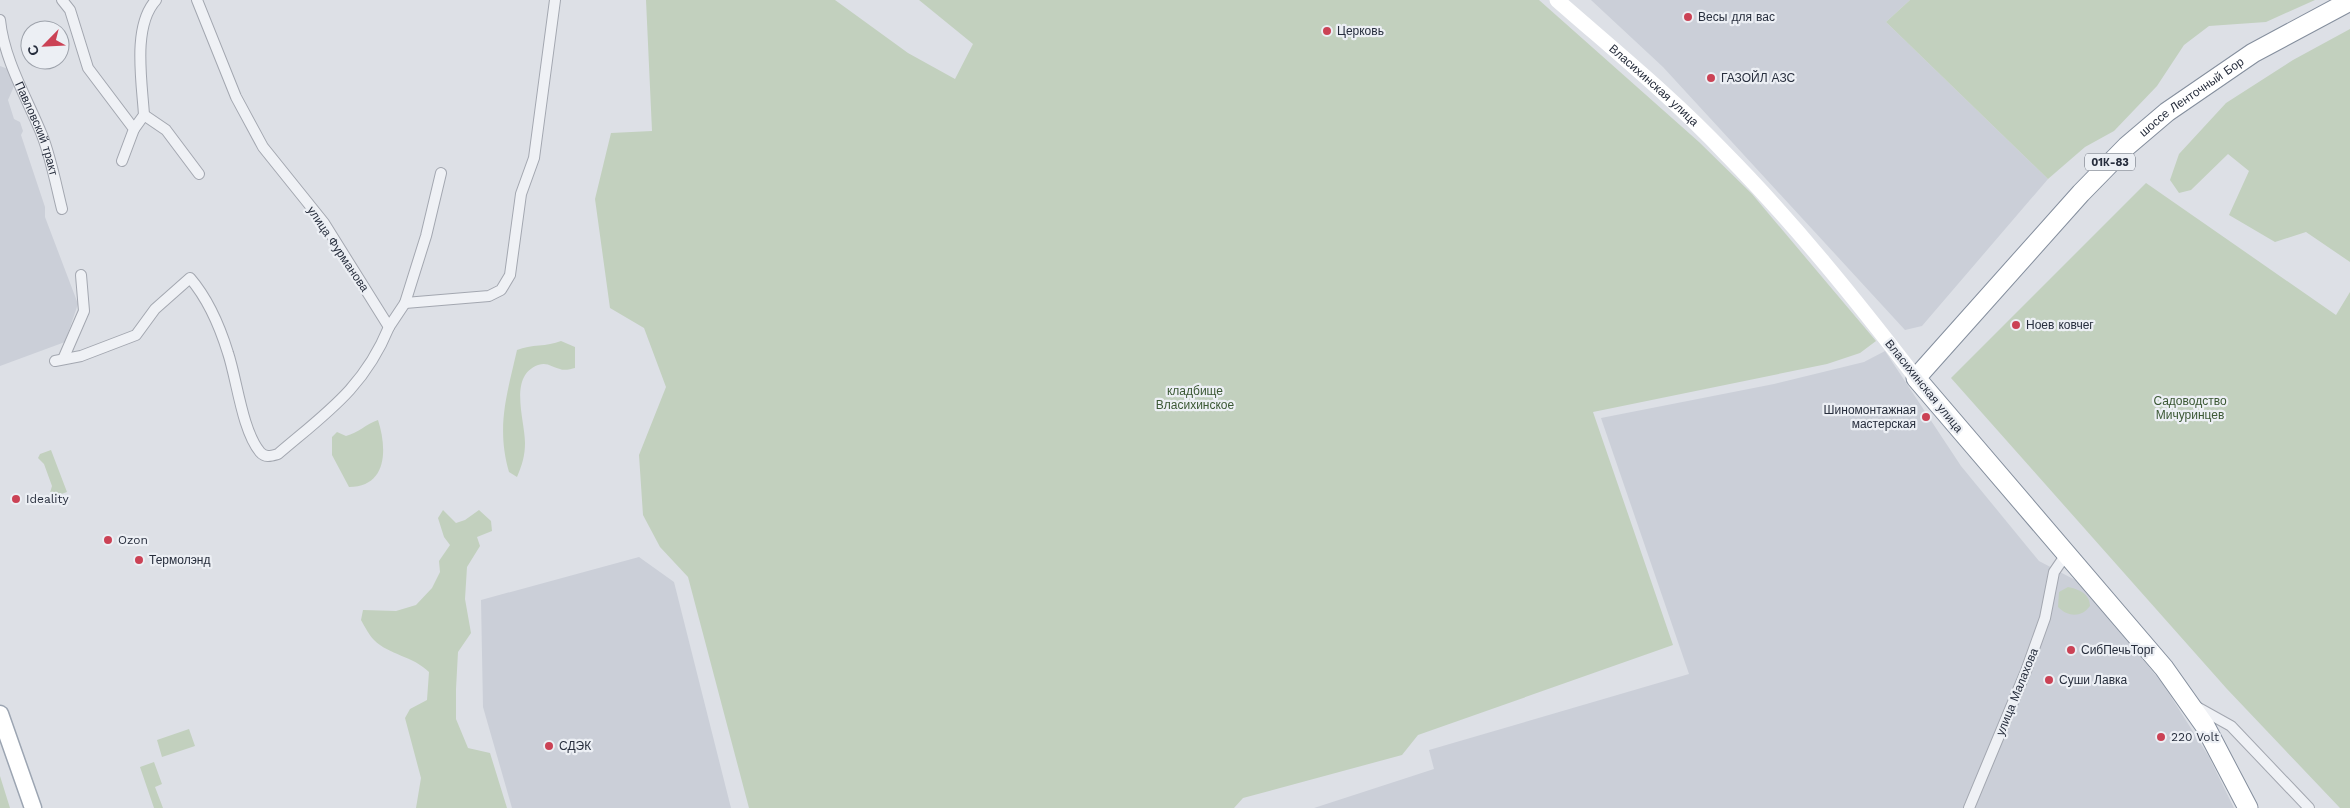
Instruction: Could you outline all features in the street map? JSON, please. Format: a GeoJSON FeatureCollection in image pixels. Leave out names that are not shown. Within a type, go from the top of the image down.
{"type":"FeatureCollection","features":[{"type":"Feature","properties":{"kind":"highway","name":"шоссе Ленточный Бор"},"geometry":{"type":"LineString","coordinates":[[1916,378],[2081,193],[2134,140],[2167,112],[2226,70],[2350,1]]}},
{"type":"Feature","properties":{"kind":"highway","name":"Власихинская улица"},"geometry":{"type":"LineString","coordinates":[[1916,378],[2144,643],[2192,704],[2218,748],[2248,808]]}},
{"type":"Feature","properties":{"kind":"main road"},"geometry":{"type":"LineString","coordinates":[[0,714],[33,808]]}},
{"type":"Feature","properties":{"kind":"street"},"geometry":{"type":"LineString","coordinates":[[62,0],[70,10],[88,68],[134,129]]}},
{"type":"Feature","properties":{"kind":"street"},"geometry":{"type":"LineString","coordinates":[[122,161],[134,129],[144,115],[140,47],[150,7],[156,0]]}},
{"type":"Feature","properties":{"kind":"street","name":"улица Фурманова"},"geometry":{"type":"LineString","coordinates":[[198,0],[236,96],[263,147],[324,223],[389,327]]}},
{"type":"Feature","properties":{"kind":"street"},"geometry":{"type":"LineString","coordinates":[[405,303],[489,296],[505,286],[510,275],[521,194],[534,158],[555,0]]}},
{"type":"Feature","properties":{"kind":"street","name":"Власихинская улица"},"geometry":{"type":"LineString","coordinates":[[1557,0],[1656,87],[1725,152],[1801,236],[1860,306],[1916,378]]}},
{"type":"Feature","properties":{"kind":"street","name":"Павловский тракт"},"geometry":{"type":"LineString","coordinates":[[0,20],[4,42],[27,103],[42,136],[62,209]]}},
{"type":"Feature","properties":{"kind":"street"},"geometry":{"type":"LineString","coordinates":[[144,115],[166,130],[199,174]]}},
{"type":"Feature","properties":{"kind":"street"},"geometry":{"type":"LineString","coordinates":[[81,275],[84,311],[60,359],[81,356],[136,335],[155,308],[190,278],[214,315],[229,354],[240,404],[255,445],[262,454],[270,456],[278,454],[354,386],[379,352],[389,327],[405,303],[426,236],[441,173]]}},
{"type":"Feature","properties":{"kind":"street","name":"улица Малахова"},"geometry":{"type":"LineString","coordinates":[[1969,808],[2026,671],[2044,618],[2054,572],[2067,554]]}},
{"type":"Feature","properties":{"kind":"street"},"geometry":{"type":"LineString","coordinates":[[2192,704],[2231,726],[2309,808]]}},
{"type":"Feature","properties":{"kind":"shaded area"},"geometry":{"type":"Polygon","coordinates":[[[1591,0],[1910,0],[1886,22],[2048,179],[1922,326],[1905,330],[1663,67],[1591,0]]]}},
{"type":"Feature","properties":{"kind":"shaded area"},"geometry":{"type":"Polygon","coordinates":[[[0,66],[11,70],[15,84],[8,100],[14,119],[20,122],[23,131],[21,135],[45,207],[45,217],[78,304],[65,342],[0,366],[0,66]]]}},
{"type":"Feature","properties":{"kind":"shaded area"},"geometry":{"type":"Polygon","coordinates":[[[1885,351],[1961,466],[2039,561],[2079,582],[2163,684],[2209,757],[2234,808],[1314,808],[1434,769],[1429,750],[1689,674],[1601,418],[1774,384],[1864,362],[1885,351]]]}},
{"type":"Feature","properties":{"kind":"shaded area"},"geometry":{"type":"Polygon","coordinates":[[[639,557],[674,582],[731,808],[512,808],[483,707],[481,600],[639,557]]]}},
{"type":"Feature","properties":{"kind":"green space","name":"кладбище Власихинское"},"geometry":{"type":"Polygon","coordinates":[[[646,0],[835,0],[908,53],[955,79],[973,44],[919,0],[1539,0],[1699,142],[1752,194],[1876,341],[1860,353],[1827,364],[1593,412],[1673,645],[1418,735],[1402,755],[1243,798],[1234,808],[749,808],[688,577],[660,547],[643,515],[639,455],[666,387],[644,328],[610,308],[595,199],[611,133],[652,131],[646,0]]]}},
{"type":"Feature","properties":{"kind":"green space"},"geometry":{"type":"Polygon","coordinates":[[[1910,0],[2315,0],[2266,22],[2209,26],[2184,45],[2157,86],[2114,131],[2085,147],[2048,179],[1886,22],[1910,0]]]}},
{"type":"Feature","properties":{"kind":"green space"},"geometry":{"type":"Polygon","coordinates":[[[2350,29],[2350,262],[2306,232],[2275,242],[2229,215],[2249,171],[2228,154],[2191,190],[2179,193],[2170,180],[2179,154],[2226,103],[2293,60],[2350,29]]]}},
{"type":"Feature","properties":{"kind":"green space","name":"Садоводство Мичуринцев"},"geometry":{"type":"Polygon","coordinates":[[[2146,183],[2336,315],[2350,292],[2350,808],[2340,808],[2227,689],[1951,378],[2146,183]]]}},
{"type":"Feature","properties":{"kind":"green space"},"geometry":{"type":"Polygon","coordinates":[[[561,341],[575,347],[575,368],[563,370],[547,364],[541,364],[529,371],[523,379],[520,400],[525,448],[517,477],[509,472],[505,456],[503,425],[504,411],[517,350],[561,341]]]}},
{"type":"Feature","properties":{"kind":"green space"},"geometry":{"type":"Polygon","coordinates":[[[378,420],[383,442],[382,464],[378,473],[371,480],[362,485],[349,487],[332,455],[332,437],[337,432],[346,436],[350,435],[378,420]]]}},
{"type":"Feature","properties":{"kind":"green space"},"geometry":{"type":"Polygon","coordinates":[[[51,450],[67,492],[56,496],[50,493],[52,486],[44,464],[38,458],[40,454],[51,450]]]}},
{"type":"Feature","properties":{"kind":"green space"},"geometry":{"type":"Polygon","coordinates":[[[443,510],[456,523],[465,520],[479,510],[491,521],[492,531],[477,537],[480,546],[467,567],[465,599],[471,633],[458,652],[456,719],[468,748],[490,753],[507,808],[416,808],[421,778],[405,718],[410,709],[427,700],[429,672],[416,662],[380,645],[370,636],[361,620],[363,610],[396,611],[416,605],[432,588],[440,572],[439,561],[450,545],[444,537],[438,518],[443,510]]]}},
{"type":"Feature","properties":{"kind":"green space"},"geometry":{"type":"Polygon","coordinates":[[[2068,587],[2080,591],[2088,598],[2090,606],[2083,613],[2074,615],[2066,613],[2058,607],[2059,592],[2068,587]]]}},
{"type":"Feature","properties":{"kind":"green space"},"geometry":{"type":"Polygon","coordinates":[[[189,729],[195,746],[162,757],[157,740],[189,729]]]}},
{"type":"Feature","properties":{"kind":"green space"},"geometry":{"type":"Polygon","coordinates":[[[154,762],[162,784],[155,787],[163,808],[154,808],[140,767],[154,762]]]}},
{"type":"Feature","properties":{"kind":"green space"},"geometry":{"type":"Polygon","coordinates":[[[0,776],[10,808],[0,808],[0,776]]]}},
{"type":"Feature","properties":{"kind":"place","name":"Весы для вас"},"geometry":{"type":"Point","coordinates":[1688,17]}},
{"type":"Feature","properties":{"kind":"place","name":"Церковь"},"geometry":{"type":"Point","coordinates":[1327,31]}},
{"type":"Feature","properties":{"kind":"place","name":"ГАЗОЙЛ АЗС"},"geometry":{"type":"Point","coordinates":[1711,78]}},
{"type":"Feature","properties":{"kind":"place","name":"Ноев ковчег"},"geometry":{"type":"Point","coordinates":[2016,325]}},
{"type":"Feature","properties":{"kind":"place","name":"Шиномонтажная мастерская"},"geometry":{"type":"Point","coordinates":[1926,417]}},
{"type":"Feature","properties":{"kind":"place","name":"Ideality"},"geometry":{"type":"Point","coordinates":[16,499]}},
{"type":"Feature","properties":{"kind":"place","name":"Ozon"},"geometry":{"type":"Point","coordinates":[108,540]}},
{"type":"Feature","properties":{"kind":"place","name":"Термолэнд"},"geometry":{"type":"Point","coordinates":[139,560]}},
{"type":"Feature","properties":{"kind":"place","name":"СибПечьТорг"},"geometry":{"type":"Point","coordinates":[2071,650]}},
{"type":"Feature","properties":{"kind":"place","name":"Суши Лавка"},"geometry":{"type":"Point","coordinates":[2049,680]}},
{"type":"Feature","properties":{"kind":"place","name":"220 Volt"},"geometry":{"type":"Point","coordinates":[2161,737]}},
{"type":"Feature","properties":{"kind":"place","name":"СДЭК"},"geometry":{"type":"Point","coordinates":[549,746]}}]}
